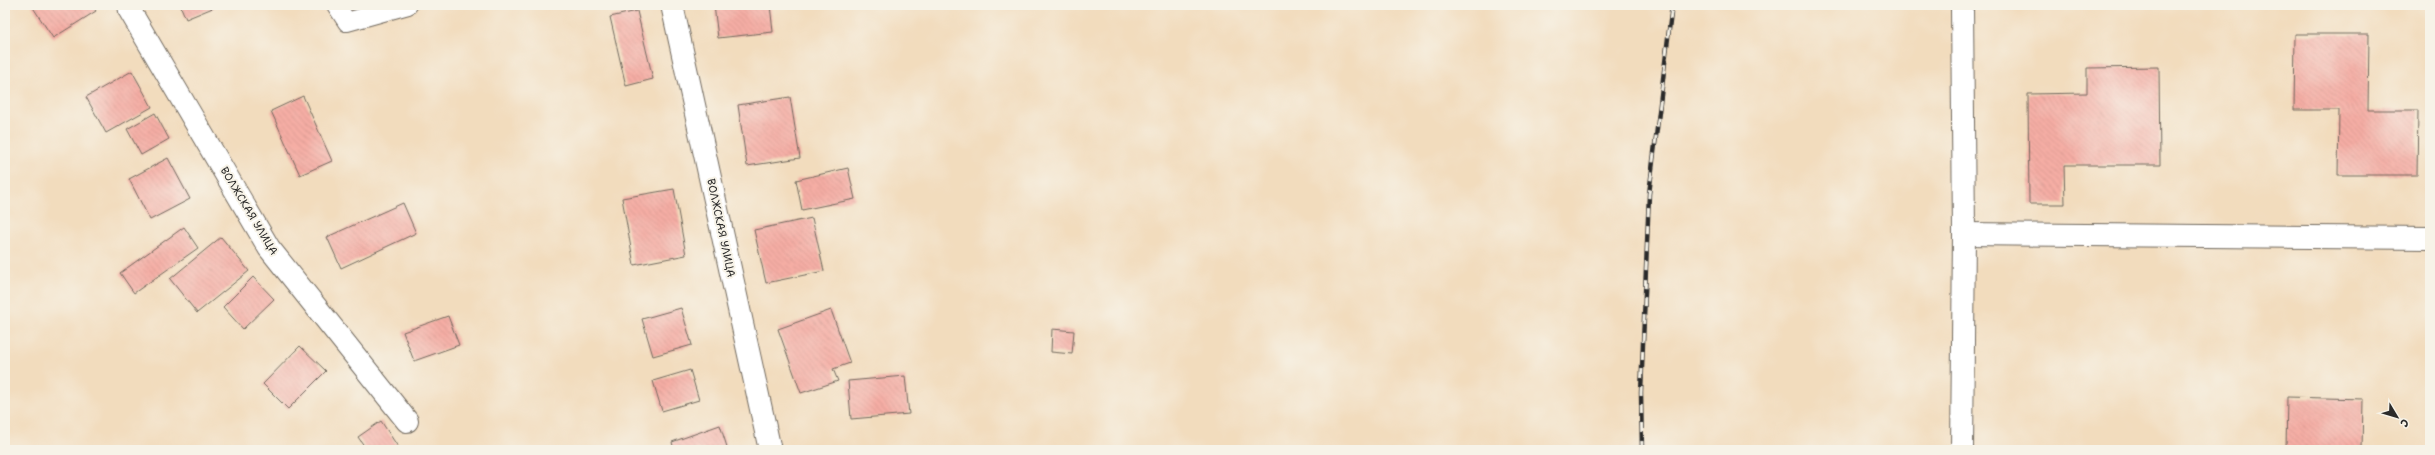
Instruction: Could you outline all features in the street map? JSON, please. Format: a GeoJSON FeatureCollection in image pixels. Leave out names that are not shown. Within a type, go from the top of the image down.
{"type":"FeatureCollection","features":[{"type":"Feature","properties":{"kind":"street","name":"ВОЛЖСКАЯ УЛИЦА"},"geometry":{"type":"LineString","coordinates":[[129,5],[130,11],[269,248],[407,421]]}},
{"type":"Feature","properties":{"kind":"street","name":"ВОЛЖСКАЯ УЛИЦА"},"geometry":{"type":"LineString","coordinates":[[672,5],[770,450]]}},
{"type":"Feature","properties":{"kind":"street"},"geometry":{"type":"LineString","coordinates":[[1962,5],[1964,234],[1962,450]]}},
{"type":"Feature","properties":{"kind":"street"},"geometry":{"type":"LineString","coordinates":[[1964,234],[2430,238]]}},
{"type":"Feature","properties":{"kind":"lane"},"geometry":{"type":"LineString","coordinates":[[336,5],[347,22],[408,5]]}},
{"type":"Feature","properties":{"kind":"building"},"geometry":{"type":"Polygon","coordinates":[[[92,5],[96,11],[53,38],[32,6],[92,5]]]}},
{"type":"Feature","properties":{"kind":"building"},"geometry":{"type":"Polygon","coordinates":[[[180,5],[220,5],[186,19],[180,5]]]}},
{"type":"Feature","properties":{"kind":"building"},"geometry":{"type":"Polygon","coordinates":[[[714,5],[770,5],[773,32],[718,38],[714,5]]]}},
{"type":"Feature","properties":{"kind":"building"},"geometry":{"type":"Polygon","coordinates":[[[637,11],[653,79],[626,86],[610,17],[637,11]]]}},
{"type":"Feature","properties":{"kind":"building"},"geometry":{"type":"Polygon","coordinates":[[[2295,34],[2369,34],[2368,110],[2418,110],[2417,175],[2338,175],[2339,110],[2294,110],[2295,34]]]}},
{"type":"Feature","properties":{"kind":"building"},"geometry":{"type":"Polygon","coordinates":[[[2159,67],[2160,165],[2064,165],[2065,204],[2029,204],[2028,94],[2087,93],[2087,68],[2159,67]]]}},
{"type":"Feature","properties":{"kind":"building"},"geometry":{"type":"Polygon","coordinates":[[[132,71],[152,107],[106,133],[86,97],[132,71]]]}},
{"type":"Feature","properties":{"kind":"building"},"geometry":{"type":"Polygon","coordinates":[[[303,96],[332,161],[300,175],[271,111],[303,96]]]}},
{"type":"Feature","properties":{"kind":"building"},"geometry":{"type":"Polygon","coordinates":[[[790,97],[800,158],[747,166],[738,105],[790,97]]]}},
{"type":"Feature","properties":{"kind":"building"},"geometry":{"type":"Polygon","coordinates":[[[155,113],[169,139],[141,155],[127,129],[155,113]]]}},
{"type":"Feature","properties":{"kind":"building"},"geometry":{"type":"Polygon","coordinates":[[[168,158],[190,199],[150,220],[129,179],[168,158]]]}},
{"type":"Feature","properties":{"kind":"building"},"geometry":{"type":"Polygon","coordinates":[[[848,168],[855,199],[802,210],[796,180],[848,168]]]}},
{"type":"Feature","properties":{"kind":"building"},"geometry":{"type":"Polygon","coordinates":[[[674,189],[686,255],[634,265],[622,198],[674,189]]]}},
{"type":"Feature","properties":{"kind":"building"},"geometry":{"type":"Polygon","coordinates":[[[403,203],[416,233],[341,268],[327,237],[403,203]]]}},
{"type":"Feature","properties":{"kind":"building"},"geometry":{"type":"Polygon","coordinates":[[[812,218],[824,271],[766,283],[754,230],[812,218]]]}},
{"type":"Feature","properties":{"kind":"building"},"geometry":{"type":"Polygon","coordinates":[[[184,227],[198,248],[134,293],[120,273],[184,227]]]}},
{"type":"Feature","properties":{"kind":"building"},"geometry":{"type":"Polygon","coordinates":[[[221,237],[249,271],[197,313],[170,279],[221,237]]]}},
{"type":"Feature","properties":{"kind":"building"},"geometry":{"type":"Polygon","coordinates":[[[253,277],[274,299],[243,329],[223,307],[253,277]]]}},
{"type":"Feature","properties":{"kind":"building"},"geometry":{"type":"Polygon","coordinates":[[[681,308],[692,345],[653,356],[642,319],[681,308]]]}},
{"type":"Feature","properties":{"kind":"building"},"geometry":{"type":"Polygon","coordinates":[[[831,310],[850,363],[833,369],[838,381],[801,393],[778,329],[831,310]]]}},
{"type":"Feature","properties":{"kind":"building"},"geometry":{"type":"Polygon","coordinates":[[[448,316],[459,345],[414,361],[403,332],[448,316]]]}},
{"type":"Feature","properties":{"kind":"building"},"geometry":{"type":"Polygon","coordinates":[[[1052,329],[1074,331],[1072,354],[1051,352],[1052,329]]]}},
{"type":"Feature","properties":{"kind":"building"},"geometry":{"type":"Polygon","coordinates":[[[300,346],[326,371],[288,409],[263,384],[300,346]]]}},
{"type":"Feature","properties":{"kind":"building"},"geometry":{"type":"Polygon","coordinates":[[[690,370],[699,400],[662,411],[653,381],[690,370]]]}},
{"type":"Feature","properties":{"kind":"building"},"geometry":{"type":"Polygon","coordinates":[[[905,376],[909,414],[851,419],[848,381],[905,376]]]}},
{"type":"Feature","properties":{"kind":"building"},"geometry":{"type":"Polygon","coordinates":[[[2287,397],[2363,399],[2362,450],[2286,450],[2287,397]]]}},
{"type":"Feature","properties":{"kind":"building"},"geometry":{"type":"Polygon","coordinates":[[[381,421],[400,450],[367,450],[358,437],[381,421]]]}},
{"type":"Feature","properties":{"kind":"building"},"geometry":{"type":"Polygon","coordinates":[[[720,425],[728,450],[674,450],[672,442],[720,425]]]}},
{"type":"Feature","properties":{"kind":"railway"},"geometry":{"type":"LineString","coordinates":[[1642,450],[1641,393],[1649,194],[1672,5]]}}]}
